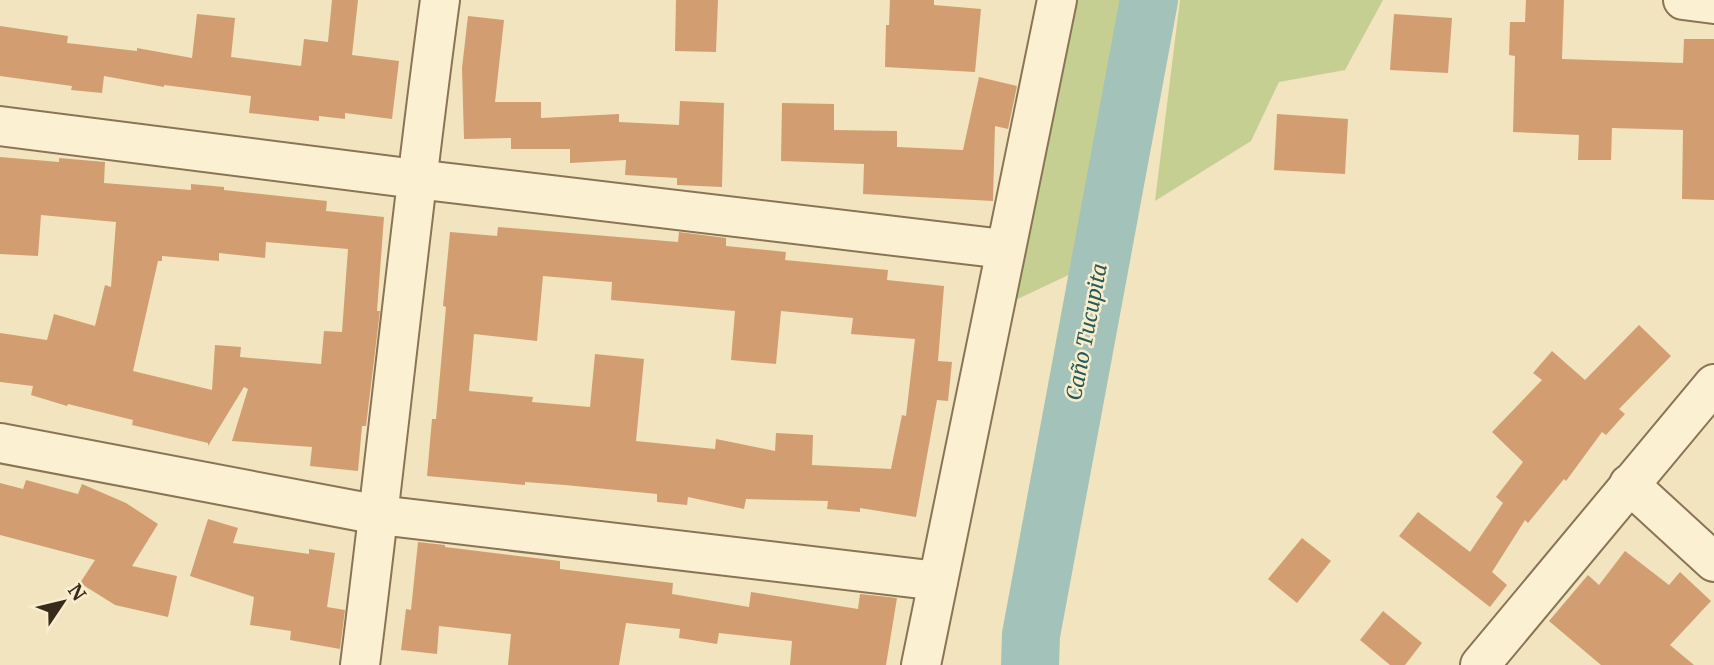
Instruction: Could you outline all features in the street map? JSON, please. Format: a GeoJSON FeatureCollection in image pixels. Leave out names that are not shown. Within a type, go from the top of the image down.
{"type":"FeatureCollection","features":[{"type":"Feature","properties":{"kind":"street"},"geometry":{"type":"LineString","coordinates":[[360,665],[416,179],[440,0]]}},
{"type":"Feature","properties":{"kind":"street"},"geometry":{"type":"LineString","coordinates":[[921,665],[1057,0]]}},
{"type":"Feature","properties":{"kind":"street"},"geometry":{"type":"LineString","coordinates":[[1683,0],[1714,4]]}},
{"type":"Feature","properties":{"kind":"street"},"geometry":{"type":"LineString","coordinates":[[0,126],[1004,249]]}},
{"type":"Feature","properties":{"kind":"street"},"geometry":{"type":"LineString","coordinates":[[1480,665],[1714,384]]}},
{"type":"Feature","properties":{"kind":"street"},"geometry":{"type":"LineString","coordinates":[[0,443],[379,515],[938,581]]}},
{"type":"Feature","properties":{"kind":"street"},"geometry":{"type":"LineString","coordinates":[[1629,484],[1714,562]]}},
{"type":"Feature","properties":{"kind":"green space"},"geometry":{"type":"Polygon","coordinates":[[[1078,0],[1134,0],[1094,263],[1007,304],[1078,0]]]}},
{"type":"Feature","properties":{"kind":"green space"},"geometry":{"type":"Polygon","coordinates":[[[1180,0],[1383,0],[1345,70],[1279,82],[1251,141],[1155,201],[1180,0]]]}},
{"type":"Feature","properties":{"kind":"building"},"geometry":{"type":"Polygon","coordinates":[[[332,0],[358,0],[352,55],[399,61],[392,119],[345,113],[345,119],[319,116],[319,121],[249,113],[251,96],[164,87],[104,76],[102,93],[71,90],[72,86],[0,76],[0,26],[68,36],[67,43],[137,51],[137,48],[192,58],[197,14],[235,18],[231,57],[301,66],[304,39],[328,42],[332,0]]]}},
{"type":"Feature","properties":{"kind":"building"},"geometry":{"type":"Polygon","coordinates":[[[676,0],[718,0],[716,52],[675,51],[676,0]]]}},
{"type":"Feature","properties":{"kind":"building"},"geometry":{"type":"Polygon","coordinates":[[[890,0],[934,0],[934,5],[981,9],[975,72],[885,67],[886,25],[889,25],[890,0]]]}},
{"type":"Feature","properties":{"kind":"building"},"geometry":{"type":"Polygon","coordinates":[[[1526,0],[1564,0],[1562,59],[1683,63],[1684,39],[1714,39],[1714,200],[1682,199],[1683,130],[1612,128],[1611,160],[1578,160],[1579,135],[1513,132],[1515,56],[1509,55],[1510,22],[1525,22],[1526,0]]]}},
{"type":"Feature","properties":{"kind":"building"},"geometry":{"type":"Polygon","coordinates":[[[1394,14],[1452,18],[1448,73],[1390,70],[1394,14]]]}},
{"type":"Feature","properties":{"kind":"building"},"geometry":{"type":"Polygon","coordinates":[[[468,16],[504,20],[495,102],[541,102],[541,118],[619,114],[619,122],[679,125],[680,101],[724,103],[722,187],[677,185],[677,178],[625,175],[626,160],[570,163],[570,149],[511,149],[511,138],[464,139],[462,68],[468,16]]]}},
{"type":"Feature","properties":{"kind":"building"},"geometry":{"type":"Polygon","coordinates":[[[979,77],[1017,86],[1008,129],[995,126],[993,201],[863,194],[864,164],[781,161],[782,103],[834,104],[834,130],[897,131],[897,147],[963,150],[979,77]]]}},
{"type":"Feature","properties":{"kind":"building"},"geometry":{"type":"Polygon","coordinates":[[[1277,114],[1348,119],[1345,174],[1274,170],[1277,114]]]}},
{"type":"Feature","properties":{"kind":"building"},"geometry":{"type":"Polygon","coordinates":[[[0,157],[59,162],[59,158],[105,162],[104,183],[191,190],[191,184],[224,187],[224,190],[327,201],[326,211],[384,217],[377,311],[380,311],[366,426],[362,426],[358,471],[310,466],[312,447],[232,441],[248,389],[244,387],[208,446],[208,443],[132,425],[133,420],[68,404],[67,406],[31,395],[33,386],[0,382],[0,333],[47,340],[54,314],[95,326],[105,285],[111,287],[116,222],[41,215],[38,256],[0,254],[0,157]],[[266,242],[265,258],[219,253],[219,261],[162,256],[162,261],[158,261],[133,371],[212,390],[215,345],[241,347],[240,357],[321,364],[324,331],[342,332],[348,249],[266,242]]]}},
{"type":"Feature","properties":{"kind":"building"},"geometry":{"type":"Polygon","coordinates":[[[498,227],[678,242],[679,232],[726,238],[726,246],[786,252],[785,260],[888,270],[887,280],[944,286],[938,361],[952,362],[948,401],[937,400],[916,517],[860,508],[860,512],[827,509],[828,501],[746,499],[744,509],[688,497],[687,505],[657,502],[657,494],[427,476],[432,419],[436,419],[450,232],[497,236],[498,227]],[[543,276],[537,341],[474,334],[469,391],[533,397],[532,402],[590,407],[595,354],[644,359],[636,441],[715,449],[716,439],[775,451],[776,433],[813,435],[812,465],[891,469],[902,415],[906,416],[915,339],[851,334],[853,318],[781,311],[776,364],[731,360],[735,311],[611,300],[612,282],[543,276]]]}},
{"type":"Feature","properties":{"kind":"building"},"geometry":{"type":"Polygon","coordinates":[[[1639,325],[1671,356],[1619,409],[1625,414],[1606,435],[1602,432],[1566,481],[1564,479],[1528,523],[1525,520],[1492,572],[1507,585],[1490,607],[1399,536],[1418,512],[1470,552],[1503,503],[1496,497],[1523,462],[1492,432],[1542,380],[1533,373],[1552,351],[1585,380],[1639,325]]]}},
{"type":"Feature","properties":{"kind":"building"},"geometry":{"type":"Polygon","coordinates":[[[26,480],[78,494],[82,484],[126,503],[158,524],[132,566],[177,576],[168,617],[115,605],[80,583],[95,560],[0,535],[0,483],[23,489],[26,480]]]}},
{"type":"Feature","properties":{"kind":"building"},"geometry":{"type":"Polygon","coordinates":[[[208,519],[238,528],[233,543],[309,554],[309,549],[335,553],[327,607],[345,610],[340,649],[290,640],[291,631],[250,625],[254,597],[190,576],[208,519]]]}},
{"type":"Feature","properties":{"kind":"building"},"geometry":{"type":"Polygon","coordinates":[[[1302,538],[1331,561],[1297,603],[1268,579],[1302,538]]]}},
{"type":"Feature","properties":{"kind":"building"},"geometry":{"type":"Polygon","coordinates":[[[418,542],[560,561],[560,569],[673,583],[672,594],[749,607],[751,592],[858,609],[860,594],[897,598],[886,665],[790,665],[792,641],[719,633],[717,644],[679,638],[680,629],[626,623],[619,665],[508,665],[511,634],[439,626],[437,654],[401,650],[406,609],[411,610],[418,542]]]}},
{"type":"Feature","properties":{"kind":"building"},"geometry":{"type":"Polygon","coordinates":[[[1625,551],[1669,585],[1680,572],[1711,601],[1670,645],[1694,665],[1601,665],[1549,621],[1588,575],[1599,585],[1625,551]]]}},
{"type":"Feature","properties":{"kind":"building"},"geometry":{"type":"Polygon","coordinates":[[[1383,611],[1422,643],[1405,665],[1390,665],[1360,640],[1383,611]]]}},
{"type":"Feature","properties":{"kind":"waterway","name":"Caño Tucupita"},"geometry":{"type":"LineString","coordinates":[[1030,665],[1031,635],[1149,0]]}}]}
